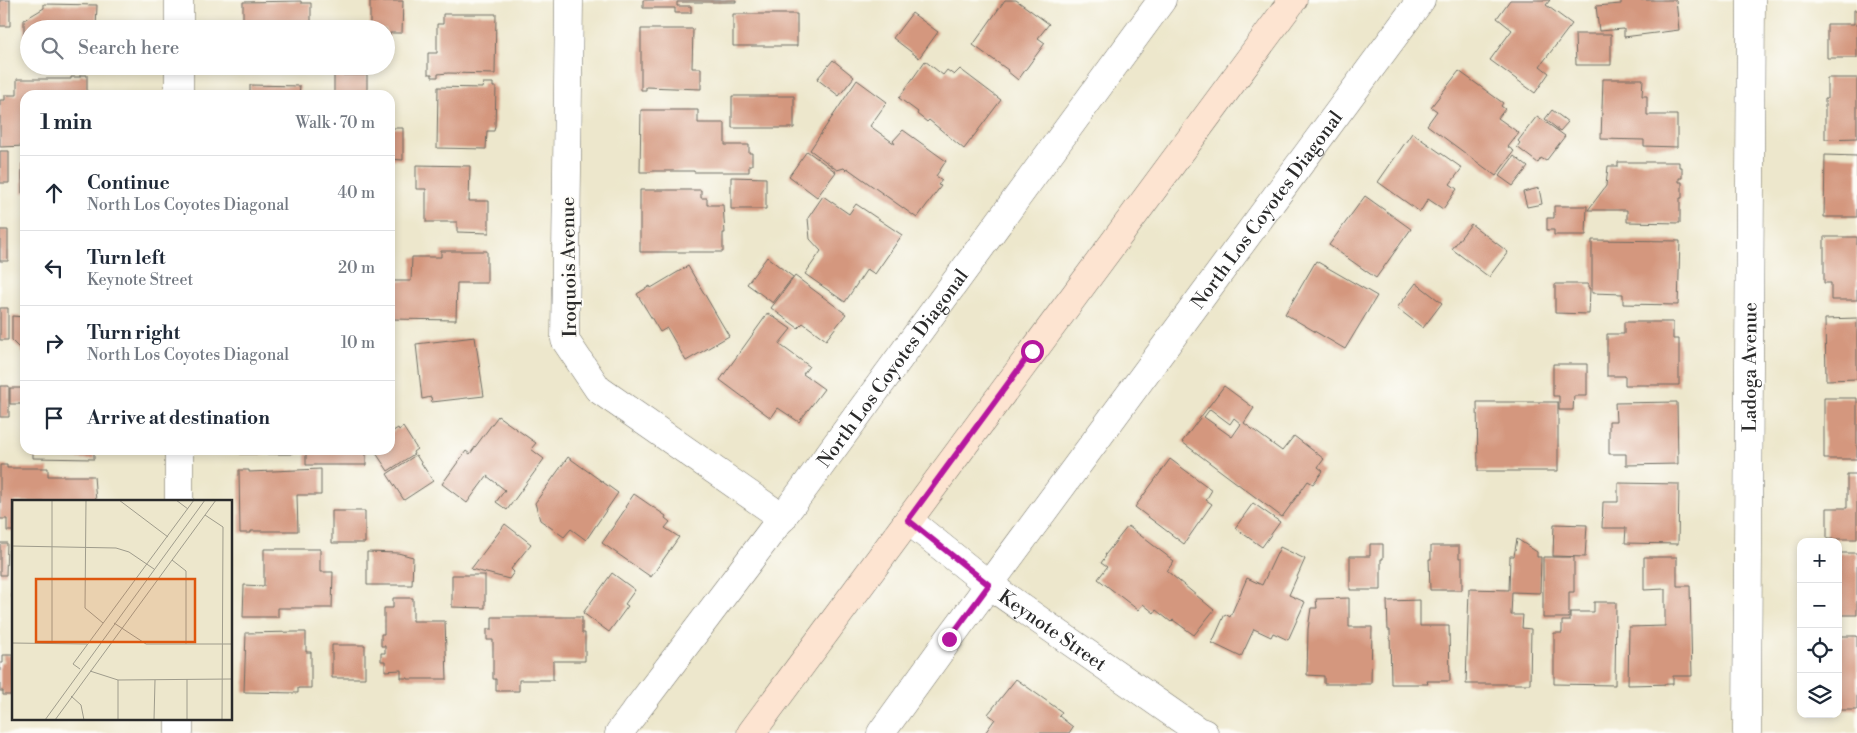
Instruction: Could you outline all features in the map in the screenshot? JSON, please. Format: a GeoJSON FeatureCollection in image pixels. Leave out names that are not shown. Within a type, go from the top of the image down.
{"type":"FeatureCollection","features":[{"type":"Feature","properties":{"kind":"main road"},"geometry":{"type":"LineString","coordinates":[[751,733],[1293,0]]}},
{"type":"Feature","properties":{"kind":"street"},"geometry":{"type":"LineString","coordinates":[[179,0],[179,20]]}},
{"type":"Feature","properties":{"kind":"street","name":"Iroquois Avenue"},"geometry":{"type":"LineString","coordinates":[[569,0],[565,340],[598,389],[783,518]]}},
{"type":"Feature","properties":{"kind":"street","name":"North Los Coyotes Diagonal"},"geometry":{"type":"LineString","coordinates":[[619,733],[783,518],[1162,0]]}},
{"type":"Feature","properties":{"kind":"street","name":"North Los Coyotes Diagonal"},"geometry":{"type":"LineString","coordinates":[[881,733],[1422,0]]}},
{"type":"Feature","properties":{"kind":"street","name":"Ladoga Avenue"},"geometry":{"type":"LineString","coordinates":[[1747,733],[1751,0]]}},
{"type":"Feature","properties":{"kind":"street"},"geometry":{"type":"LineString","coordinates":[[179,75],[179,90]]}},
{"type":"Feature","properties":{"kind":"street"},"geometry":{"type":"LineString","coordinates":[[179,455],[179,500]]}},
{"type":"Feature","properties":{"kind":"street","name":"Keynote Street"},"geometry":{"type":"LineString","coordinates":[[908,520],[989,585],[1146,696],[1198,731],[1204,733]]}},
{"type":"Feature","properties":{"kind":"street"},"geometry":{"type":"LineString","coordinates":[[179,720],[179,733]]}},
{"type":"Feature","properties":{"kind":"building"},"geometry":{"type":"Polygon","coordinates":[[[0,0],[10,0],[10,26],[0,26],[0,0]]]}},
{"type":"Feature","properties":{"kind":"building"},"geometry":{"type":"Polygon","coordinates":[[[643,0],[736,0],[736,2],[677,2],[677,6],[691,6],[691,13],[675,13],[675,8],[643,8],[643,0]]]}},
{"type":"Feature","properties":{"kind":"building"},"geometry":{"type":"Polygon","coordinates":[[[1005,0],[1016,0],[1049,24],[1038,38],[1045,43],[1018,80],[1008,70],[973,45],[1005,0]]]}},
{"type":"Feature","properties":{"kind":"building"},"geometry":{"type":"Polygon","coordinates":[[[1510,0],[1550,0],[1546,5],[1572,24],[1540,66],[1549,73],[1535,93],[1490,60],[1512,30],[1497,18],[1510,0]]]}},
{"type":"Feature","properties":{"kind":"building"},"geometry":{"type":"Polygon","coordinates":[[[1621,0],[1676,0],[1679,30],[1624,37],[1624,29],[1599,31],[1596,6],[1621,4],[1621,0]]]}},
{"type":"Feature","properties":{"kind":"building"},"geometry":{"type":"Polygon","coordinates":[[[301,1],[301,3],[311,3],[311,20],[243,20],[243,2],[301,1]]]}},
{"type":"Feature","properties":{"kind":"building"},"geometry":{"type":"Polygon","coordinates":[[[370,1],[403,1],[402,33],[395,33],[395,20],[370,20],[370,1]]]}},
{"type":"Feature","properties":{"kind":"building"},"geometry":{"type":"Polygon","coordinates":[[[44,4],[97,5],[96,20],[24,20],[44,8],[44,4]]]}},
{"type":"Feature","properties":{"kind":"building"},"geometry":{"type":"Polygon","coordinates":[[[1854,10],[1857,10],[1857,58],[1827,58],[1827,24],[1854,24],[1854,10]]]}},
{"type":"Feature","properties":{"kind":"building"},"geometry":{"type":"Polygon","coordinates":[[[912,13],[938,32],[919,58],[893,38],[912,13]]]}},
{"type":"Feature","properties":{"kind":"building"},"geometry":{"type":"Polygon","coordinates":[[[443,14],[496,14],[495,74],[448,73],[432,77],[432,74],[428,74],[428,53],[437,53],[437,24],[443,24],[443,14]]]}},
{"type":"Feature","properties":{"kind":"building"},"geometry":{"type":"Polygon","coordinates":[[[733,14],[797,14],[797,46],[733,46],[733,14]]]}},
{"type":"Feature","properties":{"kind":"building"},"geometry":{"type":"Polygon","coordinates":[[[641,29],[693,29],[692,68],[701,68],[701,89],[646,87],[646,90],[641,90],[641,29]]]}},
{"type":"Feature","properties":{"kind":"building"},"geometry":{"type":"Polygon","coordinates":[[[1575,34],[1611,34],[1611,65],[1576,65],[1575,34]]]}},
{"type":"Feature","properties":{"kind":"building"},"geometry":{"type":"Polygon","coordinates":[[[833,60],[854,77],[839,96],[817,79],[833,60]]]}},
{"type":"Feature","properties":{"kind":"building"},"geometry":{"type":"Polygon","coordinates":[[[925,61],[943,75],[947,70],[954,75],[960,69],[1001,100],[964,149],[929,120],[927,122],[917,114],[918,112],[899,98],[925,61]]]}},
{"type":"Feature","properties":{"kind":"building"},"geometry":{"type":"Polygon","coordinates":[[[1459,71],[1503,103],[1501,106],[1505,109],[1498,118],[1519,133],[1508,147],[1514,151],[1496,176],[1427,125],[1437,111],[1431,107],[1459,71]]]}},
{"type":"Feature","properties":{"kind":"building"},"geometry":{"type":"Polygon","coordinates":[[[80,75],[87,75],[87,90],[20,90],[20,146],[0,147],[0,100],[5,100],[5,95],[17,95],[17,79],[71,79],[71,77],[80,77],[80,75]]]}},
{"type":"Feature","properties":{"kind":"building"},"geometry":{"type":"Polygon","coordinates":[[[334,75],[367,75],[367,90],[334,90],[334,75]]]}},
{"type":"Feature","properties":{"kind":"building"},"geometry":{"type":"Polygon","coordinates":[[[1827,78],[1857,78],[1857,138],[1825,139],[1827,78]]]}},
{"type":"Feature","properties":{"kind":"building"},"geometry":{"type":"Polygon","coordinates":[[[1603,79],[1643,79],[1642,96],[1647,96],[1647,115],[1677,115],[1677,147],[1644,146],[1644,140],[1601,139],[1603,79]]]}},
{"type":"Feature","properties":{"kind":"building"},"geometry":{"type":"Polygon","coordinates":[[[857,80],[887,102],[870,126],[895,144],[893,141],[903,130],[946,161],[936,176],[942,180],[938,185],[941,186],[917,218],[847,168],[846,170],[844,168],[837,170],[810,150],[857,80]]]}},
{"type":"Feature","properties":{"kind":"building"},"geometry":{"type":"Polygon","coordinates":[[[483,83],[493,83],[493,87],[496,87],[495,126],[494,131],[487,131],[486,149],[437,148],[438,87],[482,88],[483,83]]]}},
{"type":"Feature","properties":{"kind":"building"},"geometry":{"type":"Polygon","coordinates":[[[250,85],[300,86],[300,90],[250,90],[250,85]]]}},
{"type":"Feature","properties":{"kind":"building"},"geometry":{"type":"Polygon","coordinates":[[[732,96],[794,96],[794,128],[732,128],[732,96]]]}},
{"type":"Feature","properties":{"kind":"building"},"geometry":{"type":"Polygon","coordinates":[[[641,110],[698,110],[698,123],[725,123],[725,145],[749,145],[749,153],[752,153],[752,165],[749,165],[749,172],[640,172],[641,110]]]}},
{"type":"Feature","properties":{"kind":"building"},"geometry":{"type":"Polygon","coordinates":[[[1552,110],[1568,122],[1560,131],[1545,119],[1552,110]]]}},
{"type":"Feature","properties":{"kind":"building"},"geometry":{"type":"Polygon","coordinates":[[[1537,116],[1565,136],[1546,161],[1541,158],[1538,163],[1517,147],[1520,143],[1518,141],[1537,116]]]}},
{"type":"Feature","properties":{"kind":"building"},"geometry":{"type":"Polygon","coordinates":[[[395,128],[403,128],[403,160],[395,159],[395,128]]]}},
{"type":"Feature","properties":{"kind":"building"},"geometry":{"type":"Polygon","coordinates":[[[1412,133],[1462,168],[1450,184],[1457,189],[1443,209],[1428,199],[1420,212],[1378,182],[1412,133]]]}},
{"type":"Feature","properties":{"kind":"building"},"geometry":{"type":"Polygon","coordinates":[[[0,151],[9,151],[9,183],[0,183],[0,151]]]}},
{"type":"Feature","properties":{"kind":"building"},"geometry":{"type":"Polygon","coordinates":[[[807,151],[836,172],[817,197],[789,176],[807,151]]]}},
{"type":"Feature","properties":{"kind":"building"},"geometry":{"type":"Polygon","coordinates":[[[1825,155],[1857,156],[1857,217],[1824,217],[1825,155]]]}},
{"type":"Feature","properties":{"kind":"building"},"geometry":{"type":"Polygon","coordinates":[[[1514,156],[1528,167],[1513,186],[1499,176],[1514,156]]]}},
{"type":"Feature","properties":{"kind":"building"},"geometry":{"type":"Polygon","coordinates":[[[1618,162],[1679,162],[1679,167],[1682,167],[1682,178],[1679,178],[1679,182],[1682,182],[1680,223],[1627,222],[1627,210],[1588,210],[1606,186],[1608,166],[1618,166],[1618,162]]]}},
{"type":"Feature","properties":{"kind":"building"},"geometry":{"type":"Polygon","coordinates":[[[416,165],[470,166],[469,201],[489,201],[489,233],[457,232],[457,222],[426,222],[426,189],[416,189],[416,165]]]}},
{"type":"Feature","properties":{"kind":"building"},"geometry":{"type":"Polygon","coordinates":[[[731,177],[766,178],[766,209],[731,209],[731,177]]]}},
{"type":"Feature","properties":{"kind":"building"},"geometry":{"type":"Polygon","coordinates":[[[1539,188],[1542,204],[1527,207],[1523,192],[1539,188]]]}},
{"type":"Feature","properties":{"kind":"building"},"geometry":{"type":"Polygon","coordinates":[[[640,190],[701,190],[701,198],[707,198],[707,205],[723,205],[725,233],[723,233],[723,252],[640,252],[640,190]]]}},
{"type":"Feature","properties":{"kind":"building"},"geometry":{"type":"Polygon","coordinates":[[[823,196],[849,214],[856,204],[902,235],[875,274],[867,269],[845,302],[805,274],[821,251],[810,239],[808,218],[823,196]]]}},
{"type":"Feature","properties":{"kind":"building"},"geometry":{"type":"Polygon","coordinates":[[[1365,196],[1411,229],[1376,278],[1329,245],[1365,196]]]}},
{"type":"Feature","properties":{"kind":"building"},"geometry":{"type":"Polygon","coordinates":[[[1554,206],[1587,206],[1586,235],[1554,235],[1554,230],[1547,230],[1547,218],[1554,218],[1554,206]]]}},
{"type":"Feature","properties":{"kind":"building"},"geometry":{"type":"Polygon","coordinates":[[[1471,224],[1508,252],[1489,277],[1452,249],[1471,224]]]}},
{"type":"Feature","properties":{"kind":"building"},"geometry":{"type":"Polygon","coordinates":[[[0,230],[8,230],[8,261],[0,261],[0,230]]]}},
{"type":"Feature","properties":{"kind":"building"},"geometry":{"type":"Polygon","coordinates":[[[1824,237],[1857,237],[1857,300],[1831,300],[1831,283],[1824,283],[1824,237]]]}},
{"type":"Feature","properties":{"kind":"building"},"geometry":{"type":"Polygon","coordinates":[[[1592,240],[1680,241],[1678,305],[1623,304],[1623,294],[1592,293],[1592,240]]]}},
{"type":"Feature","properties":{"kind":"building"},"geometry":{"type":"Polygon","coordinates":[[[441,251],[487,251],[487,283],[457,283],[456,320],[395,319],[395,281],[411,281],[412,257],[441,257],[441,251]]]}},
{"type":"Feature","properties":{"kind":"building"},"geometry":{"type":"Polygon","coordinates":[[[767,257],[793,277],[773,303],[747,284],[767,257]]]}},
{"type":"Feature","properties":{"kind":"building"},"geometry":{"type":"Polygon","coordinates":[[[1316,261],[1377,296],[1345,349],[1285,314],[1316,261]]]}},
{"type":"Feature","properties":{"kind":"building"},"geometry":{"type":"Polygon","coordinates":[[[688,266],[729,336],[686,361],[667,328],[660,332],[637,294],[688,266]]]}},
{"type":"Feature","properties":{"kind":"building"},"geometry":{"type":"Polygon","coordinates":[[[795,276],[846,314],[826,340],[803,323],[798,328],[771,308],[795,276]]]}},
{"type":"Feature","properties":{"kind":"building"},"geometry":{"type":"Polygon","coordinates":[[[1416,283],[1442,303],[1423,328],[1397,308],[1416,283]]]}},
{"type":"Feature","properties":{"kind":"building"},"geometry":{"type":"Polygon","coordinates":[[[1555,284],[1588,284],[1588,288],[1590,288],[1589,314],[1555,313],[1555,284]]]}},
{"type":"Feature","properties":{"kind":"building"},"geometry":{"type":"Polygon","coordinates":[[[0,308],[8,308],[8,340],[0,340],[0,308]]]}},
{"type":"Feature","properties":{"kind":"building"},"geometry":{"type":"Polygon","coordinates":[[[768,313],[791,329],[779,344],[809,366],[803,374],[824,389],[799,422],[778,408],[771,418],[720,380],[768,313]]]}},
{"type":"Feature","properties":{"kind":"building"},"geometry":{"type":"Polygon","coordinates":[[[12,316],[20,317],[20,349],[12,341],[12,316]]]}},
{"type":"Feature","properties":{"kind":"building"},"geometry":{"type":"Polygon","coordinates":[[[1857,318],[1857,379],[1826,380],[1825,319],[1857,318]]]}},
{"type":"Feature","properties":{"kind":"building"},"geometry":{"type":"Polygon","coordinates":[[[1624,322],[1673,322],[1673,339],[1679,339],[1679,385],[1625,385],[1625,376],[1607,376],[1607,334],[1624,334],[1624,322]]]}},
{"type":"Feature","properties":{"kind":"building"},"geometry":{"type":"Polygon","coordinates":[[[475,337],[484,396],[432,402],[431,397],[422,399],[416,344],[475,337]]]}},
{"type":"Feature","properties":{"kind":"building"},"geometry":{"type":"Polygon","coordinates":[[[1553,364],[1587,364],[1587,396],[1574,396],[1573,410],[1559,410],[1559,396],[1553,396],[1553,364]]]}},
{"type":"Feature","properties":{"kind":"building"},"geometry":{"type":"Polygon","coordinates":[[[0,386],[9,386],[9,417],[0,417],[0,386]]]}},
{"type":"Feature","properties":{"kind":"building"},"geometry":{"type":"Polygon","coordinates":[[[1224,386],[1254,408],[1244,423],[1282,451],[1294,436],[1324,459],[1318,467],[1323,471],[1313,484],[1308,481],[1282,517],[1182,442],[1224,386]],[[1210,409],[1204,417],[1232,437],[1241,424],[1234,418],[1230,424],[1210,409]]]}},
{"type":"Feature","properties":{"kind":"building"},"geometry":{"type":"Polygon","coordinates":[[[10,388],[20,388],[20,404],[10,404],[10,388]]]}},
{"type":"Feature","properties":{"kind":"building"},"geometry":{"type":"Polygon","coordinates":[[[1824,398],[1857,398],[1857,459],[1824,459],[1824,398]]]}},
{"type":"Feature","properties":{"kind":"building"},"geometry":{"type":"Polygon","coordinates":[[[1477,402],[1558,402],[1558,471],[1478,471],[1477,402]]]}},
{"type":"Feature","properties":{"kind":"building"},"geometry":{"type":"Polygon","coordinates":[[[1677,402],[1678,464],[1626,465],[1626,454],[1609,454],[1609,421],[1616,421],[1615,403],[1677,402]]]}},
{"type":"Feature","properties":{"kind":"building"},"geometry":{"type":"Polygon","coordinates":[[[498,416],[536,443],[531,449],[544,459],[507,510],[496,502],[505,490],[487,476],[467,503],[442,484],[466,451],[470,454],[498,416]]]}},
{"type":"Feature","properties":{"kind":"building"},"geometry":{"type":"Polygon","coordinates":[[[403,427],[417,449],[413,452],[414,454],[388,471],[377,455],[395,455],[395,430],[398,428],[399,430],[403,427]]]}},
{"type":"Feature","properties":{"kind":"building"},"geometry":{"type":"Polygon","coordinates":[[[33,455],[94,455],[94,459],[33,458],[33,455]]]}},
{"type":"Feature","properties":{"kind":"building"},"geometry":{"type":"Polygon","coordinates":[[[306,455],[366,455],[366,465],[306,465],[306,455]]]}},
{"type":"Feature","properties":{"kind":"building"},"geometry":{"type":"Polygon","coordinates":[[[416,455],[433,481],[404,500],[387,474],[416,455]]]}},
{"type":"Feature","properties":{"kind":"building"},"geometry":{"type":"Polygon","coordinates":[[[568,457],[618,493],[586,540],[571,529],[564,537],[540,520],[535,503],[568,457]]]}},
{"type":"Feature","properties":{"kind":"building"},"geometry":{"type":"Polygon","coordinates":[[[1170,459],[1212,490],[1206,500],[1212,504],[1184,544],[1135,507],[1170,459]]]}},
{"type":"Feature","properties":{"kind":"building"},"geometry":{"type":"Polygon","coordinates":[[[0,465],[7,465],[7,468],[48,468],[48,476],[94,476],[96,500],[12,500],[12,531],[7,531],[7,519],[0,519],[0,465]]]}},
{"type":"Feature","properties":{"kind":"building"},"geometry":{"type":"Polygon","coordinates":[[[321,469],[321,495],[297,495],[298,531],[251,531],[251,533],[240,533],[239,470],[249,470],[249,472],[321,469]]]}},
{"type":"Feature","properties":{"kind":"building"},"geometry":{"type":"Polygon","coordinates":[[[1847,474],[1857,474],[1857,539],[1827,538],[1827,508],[1847,508],[1847,474]]]}},
{"type":"Feature","properties":{"kind":"building"},"geometry":{"type":"Polygon","coordinates":[[[1618,483],[1679,484],[1678,544],[1625,543],[1626,528],[1602,528],[1603,502],[1618,502],[1618,483]]]}},
{"type":"Feature","properties":{"kind":"building"},"geometry":{"type":"Polygon","coordinates":[[[634,494],[666,516],[665,518],[670,522],[665,528],[679,537],[651,577],[602,543],[634,494]]]}},
{"type":"Feature","properties":{"kind":"building"},"geometry":{"type":"Polygon","coordinates":[[[1253,503],[1280,522],[1262,547],[1235,528],[1253,503]]]}},
{"type":"Feature","properties":{"kind":"building"},"geometry":{"type":"Polygon","coordinates":[[[332,511],[365,511],[365,543],[332,543],[332,511]]]}},
{"type":"Feature","properties":{"kind":"building"},"geometry":{"type":"Polygon","coordinates":[[[505,524],[531,544],[511,569],[514,572],[509,579],[471,569],[505,524]]]}},
{"type":"Feature","properties":{"kind":"building"},"geometry":{"type":"Polygon","coordinates":[[[1554,524],[1587,525],[1585,557],[1553,556],[1554,524]]]}},
{"type":"Feature","properties":{"kind":"building"},"geometry":{"type":"Polygon","coordinates":[[[1128,526],[1174,561],[1167,571],[1214,610],[1194,635],[1173,620],[1171,622],[1156,610],[1154,613],[1143,604],[1138,610],[1098,579],[1107,567],[1101,563],[1105,555],[1128,526]]]}},
{"type":"Feature","properties":{"kind":"building"},"geometry":{"type":"Polygon","coordinates":[[[1517,539],[1537,552],[1537,557],[1541,557],[1540,593],[1512,592],[1511,615],[1523,615],[1522,628],[1531,629],[1530,684],[1466,684],[1469,589],[1509,590],[1510,556],[1514,556],[1517,539]]]}},
{"type":"Feature","properties":{"kind":"building"},"geometry":{"type":"Polygon","coordinates":[[[0,543],[7,543],[6,575],[0,575],[0,543]]]}},
{"type":"Feature","properties":{"kind":"building"},"geometry":{"type":"Polygon","coordinates":[[[1370,544],[1383,544],[1381,590],[1350,590],[1350,556],[1370,556],[1370,544]]]}},
{"type":"Feature","properties":{"kind":"building"},"geometry":{"type":"Polygon","coordinates":[[[1431,546],[1459,546],[1459,558],[1462,558],[1462,590],[1430,590],[1429,559],[1431,559],[1431,546]]]}},
{"type":"Feature","properties":{"kind":"building"},"geometry":{"type":"Polygon","coordinates":[[[1280,547],[1305,559],[1289,595],[1305,602],[1288,640],[1273,633],[1271,637],[1254,629],[1241,657],[1212,643],[1225,614],[1230,617],[1247,578],[1262,585],[1280,547]]]}},
{"type":"Feature","properties":{"kind":"building"},"geometry":{"type":"Polygon","coordinates":[[[264,549],[320,549],[320,572],[333,572],[332,608],[278,608],[278,617],[243,617],[244,585],[264,586],[264,549]]]}},
{"type":"Feature","properties":{"kind":"building"},"geometry":{"type":"Polygon","coordinates":[[[367,552],[398,553],[413,557],[412,585],[367,585],[367,552]]]}},
{"type":"Feature","properties":{"kind":"building"},"geometry":{"type":"Polygon","coordinates":[[[1842,553],[1857,553],[1857,615],[1842,615],[1842,553]]]}},
{"type":"Feature","properties":{"kind":"building"},"geometry":{"type":"Polygon","coordinates":[[[1543,557],[1574,557],[1574,592],[1569,592],[1569,618],[1543,618],[1543,557]]]}},
{"type":"Feature","properties":{"kind":"building"},"geometry":{"type":"Polygon","coordinates":[[[1644,557],[1677,557],[1677,586],[1690,586],[1692,676],[1673,676],[1673,684],[1628,685],[1629,627],[1665,626],[1665,589],[1644,590],[1644,557]]]}},
{"type":"Feature","properties":{"kind":"building"},"geometry":{"type":"Polygon","coordinates":[[[612,573],[635,590],[625,604],[628,606],[609,632],[583,613],[612,573]]]}},
{"type":"Feature","properties":{"kind":"building"},"geometry":{"type":"Polygon","coordinates":[[[452,575],[485,575],[485,608],[452,607],[452,575]]]}},
{"type":"Feature","properties":{"kind":"building"},"geometry":{"type":"Polygon","coordinates":[[[393,598],[413,598],[413,621],[445,621],[447,679],[408,679],[401,678],[401,670],[385,671],[385,661],[381,661],[381,653],[385,653],[385,646],[381,646],[381,634],[384,634],[384,608],[393,608],[393,598]]]}},
{"type":"Feature","properties":{"kind":"building"},"geometry":{"type":"Polygon","coordinates":[[[1349,598],[1349,627],[1372,627],[1371,684],[1324,684],[1324,676],[1307,675],[1308,629],[1311,608],[1317,608],[1316,599],[1349,598]]]}},
{"type":"Feature","properties":{"kind":"building"},"geometry":{"type":"Polygon","coordinates":[[[1420,600],[1420,626],[1449,626],[1450,681],[1427,681],[1428,684],[1391,684],[1390,630],[1388,630],[1387,601],[1420,600]]]}},
{"type":"Feature","properties":{"kind":"building"},"geometry":{"type":"Polygon","coordinates":[[[1594,602],[1616,602],[1615,685],[1554,684],[1554,633],[1562,633],[1562,621],[1570,621],[1570,612],[1594,612],[1594,602]]]}},
{"type":"Feature","properties":{"kind":"building"},"geometry":{"type":"Polygon","coordinates":[[[492,617],[582,617],[582,633],[585,633],[585,661],[553,661],[553,680],[519,680],[519,691],[496,691],[496,679],[493,679],[493,640],[487,640],[487,629],[492,629],[492,617]]]}},
{"type":"Feature","properties":{"kind":"building"},"geometry":{"type":"Polygon","coordinates":[[[306,632],[306,652],[311,652],[311,688],[298,688],[298,693],[244,692],[246,633],[306,632]]]}},
{"type":"Feature","properties":{"kind":"building"},"geometry":{"type":"Polygon","coordinates":[[[1842,636],[1857,636],[1857,710],[1842,710],[1842,636]]]}},
{"type":"Feature","properties":{"kind":"building"},"geometry":{"type":"Polygon","coordinates":[[[332,645],[365,645],[365,678],[332,678],[332,645]]]}},
{"type":"Feature","properties":{"kind":"building"},"geometry":{"type":"Polygon","coordinates":[[[3,655],[12,655],[12,695],[3,695],[3,691],[0,691],[0,663],[3,663],[3,655]]]}},
{"type":"Feature","properties":{"kind":"building"},"geometry":{"type":"Polygon","coordinates":[[[1016,679],[1062,712],[1059,716],[1073,727],[1069,733],[985,733],[995,719],[988,714],[1016,679]]]}},
{"type":"Feature","properties":{"kind":"route"},"geometry":{"type":"LineString","coordinates":[[949,639],[989,585],[908,520],[1032,351]]}}]}
